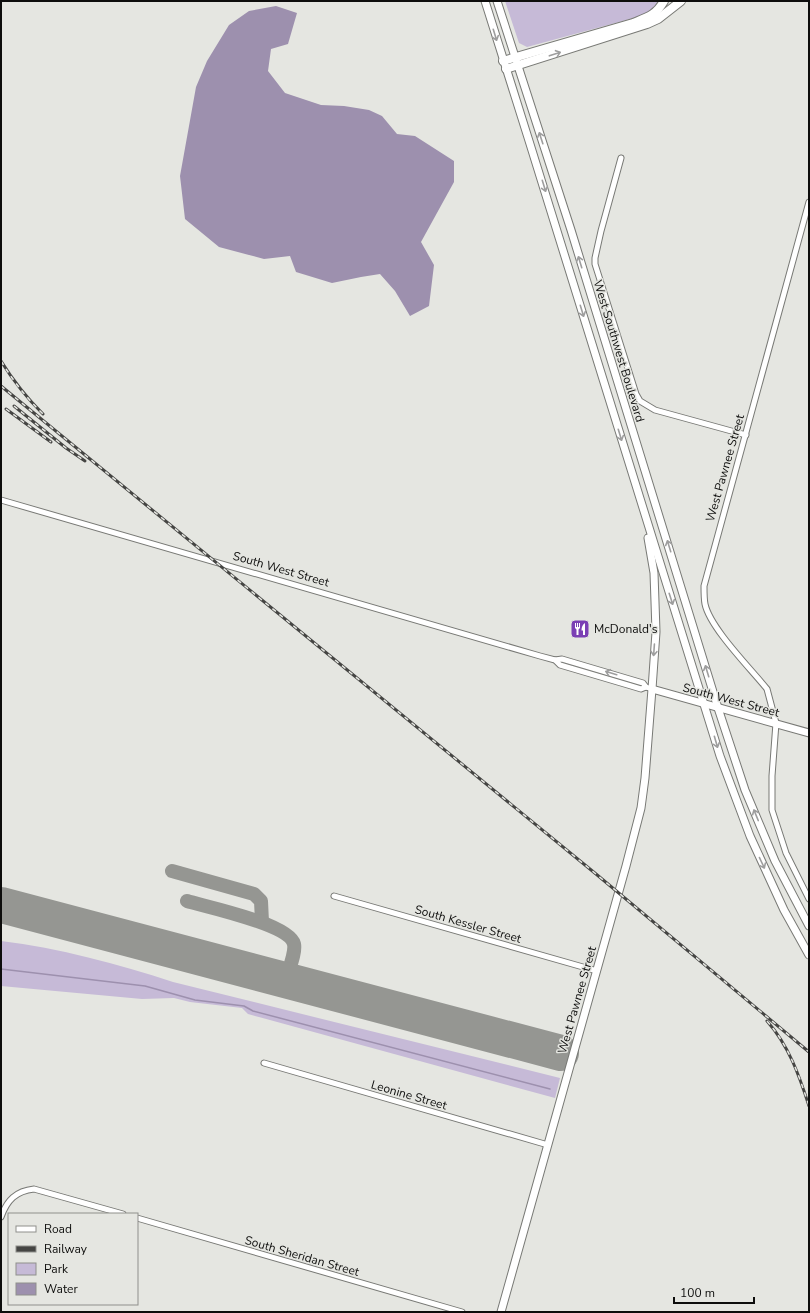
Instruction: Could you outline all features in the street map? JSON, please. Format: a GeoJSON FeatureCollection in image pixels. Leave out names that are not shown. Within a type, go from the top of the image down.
{"type":"FeatureCollection","features":[{"type":"Feature","properties":{"kind":"highway"},"geometry":{"type":"LineString","coordinates":[[504,61],[633,23],[652,15],[660,8],[664,1]]}},
{"type":"Feature","properties":{"kind":"highway"},"geometry":{"type":"LineString","coordinates":[[506,69],[647,24],[658,19],[681,1]]}},
{"type":"Feature","properties":{"kind":"main road","name":"West Southwest Boulevard"},"geometry":{"type":"LineString","coordinates":[[485,1],[720,756],[750,836],[784,910],[809,955]]}},
{"type":"Feature","properties":{"kind":"main road","name":"West Southwest Boulevard"},"geometry":{"type":"LineString","coordinates":[[497,1],[571,230],[718,708],[745,790],[772,855],[809,926]]}},
{"type":"Feature","properties":{"kind":"main road","name":"West Pawnee Street"},"geometry":{"type":"LineString","coordinates":[[501,1312],[597,971],[641,808],[645,778],[649,688],[656,632],[654,573],[645,514]]}},
{"type":"Feature","properties":{"kind":"main road","name":"South West Street"},"geometry":{"type":"LineString","coordinates":[[649,688],[809,733]]}},
{"type":"Feature","properties":{"kind":"street"},"geometry":{"type":"LineString","coordinates":[[621,158],[601,231],[595,264],[636,394],[640,401],[659,411],[746,435]]}},
{"type":"Feature","properties":{"kind":"street","name":"West Pawnee Street"},"geometry":{"type":"LineString","coordinates":[[809,202],[704,586],[705,605],[712,620],[725,639],[767,689],[776,724],[772,776],[772,810],[786,853],[809,899]]}},
{"type":"Feature","properties":{"kind":"street","name":"South West Street"},"geometry":{"type":"LineString","coordinates":[[1,500],[554,660],[560,665],[624,684],[642,689],[649,688]]}},
{"type":"Feature","properties":{"kind":"street","name":"South Kessler Street"},"geometry":{"type":"LineString","coordinates":[[334,896],[597,971]]}},
{"type":"Feature","properties":{"kind":"street","name":"Leonine Street"},"geometry":{"type":"LineString","coordinates":[[264,1062],[548,1145]]}},
{"type":"Feature","properties":{"kind":"street"},"geometry":{"type":"LineString","coordinates":[[1,1217],[6,1204],[16,1194],[34,1189],[119,1213]]}},
{"type":"Feature","properties":{"kind":"street","name":"South Sheridan Street"},"geometry":{"type":"LineString","coordinates":[[138,1218],[462,1312]]}},
{"type":"Feature","properties":{"kind":"green space"},"geometry":{"type":"Polygon","coordinates":[[[505,1],[659,1],[655,8],[641,16],[527,47],[519,43],[505,1]]]}},
{"type":"Feature","properties":{"kind":"green space"},"geometry":{"type":"Polygon","coordinates":[[[1,941],[88,957],[173,982],[560,1078],[555,1098],[248,1014],[242,1008],[190,1002],[174,998],[142,999],[1,986],[1,941]]]}},
{"type":"Feature","properties":{"kind":"water"},"geometry":{"type":"Polygon","coordinates":[[[276,6],[297,13],[288,44],[271,49],[268,71],[285,93],[321,105],[344,106],[369,110],[382,116],[397,134],[415,136],[454,161],[454,182],[421,242],[434,265],[429,306],[410,316],[395,291],[380,274],[332,283],[296,272],[290,256],[264,259],[219,247],[185,219],[180,176],[196,87],[207,61],[229,25],[249,11],[276,6]]]}},
{"type":"Feature","properties":{"kind":"waterway"},"geometry":{"type":"LineString","coordinates":[[1,969],[145,986],[195,1000],[244,1006],[253,1011],[550,1089]]}},
{"type":"Feature","properties":{"kind":"taxiway"},"geometry":{"type":"LineString","coordinates":[[172,871],[254,894],[261,901],[262,922]]}},
{"type":"Feature","properties":{"kind":"taxiway"},"geometry":{"type":"LineString","coordinates":[[187,901],[246,917],[263,923],[289,937],[294,944],[294,948],[293,957],[286,980]]}},
{"type":"Feature","properties":{"kind":"runway"},"geometry":{"type":"LineString","coordinates":[[1,905],[561,1053]]}},
{"type":"Feature","properties":{"kind":"railway"},"geometry":{"type":"LineString","coordinates":[[1,361],[20,389],[43,414]]}},
{"type":"Feature","properties":{"kind":"railway"},"geometry":{"type":"LineString","coordinates":[[1,386],[596,874],[809,1052]]}},
{"type":"Feature","properties":{"kind":"railway"},"geometry":{"type":"LineString","coordinates":[[14,406],[66,448],[85,461]]}},
{"type":"Feature","properties":{"kind":"railway"},"geometry":{"type":"LineString","coordinates":[[6,409],[51,442]]}},
{"type":"Feature","properties":{"kind":"railway"},"geometry":{"type":"LineString","coordinates":[[767,1021],[781,1040],[792,1061],[809,1106]]}},
{"type":"Feature","properties":{"kind":"place","name":"McDonald's"},"geometry":{"type":"Point","coordinates":[580,629]}}]}
